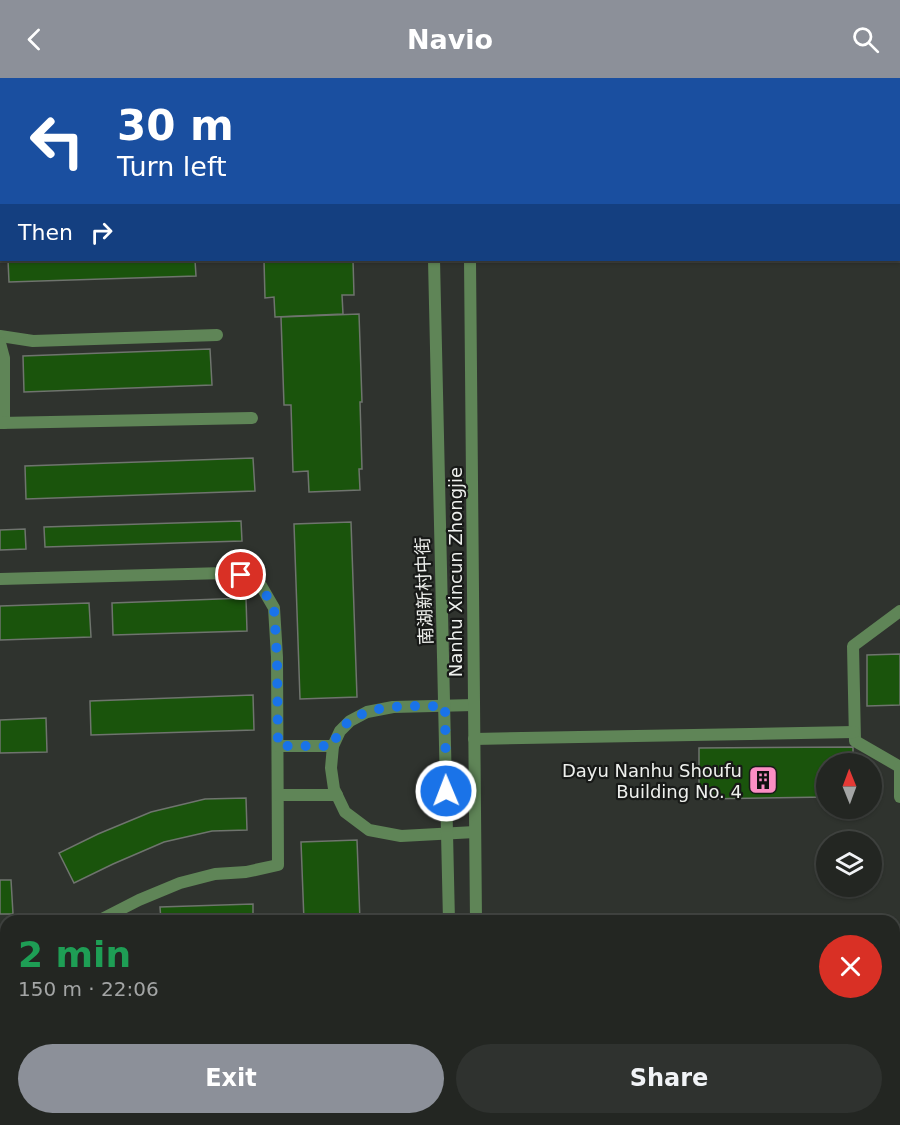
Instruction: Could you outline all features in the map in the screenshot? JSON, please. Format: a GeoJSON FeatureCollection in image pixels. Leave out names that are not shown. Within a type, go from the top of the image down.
{"type":"FeatureCollection","features":[{"type":"Feature","properties":{"kind":"street","name":"南湖新村中街"},"geometry":{"type":"LineString","coordinates":[[434,261],[449,915]]}},
{"type":"Feature","properties":{"kind":"street","name":"Nanhu Xincun Zhongjie"},"geometry":{"type":"LineString","coordinates":[[470,261],[476,915]]}},
{"type":"Feature","properties":{"kind":"street"},"geometry":{"type":"LineString","coordinates":[[0,336],[33,341],[217,336]]}},
{"type":"Feature","properties":{"kind":"street"},"geometry":{"type":"LineString","coordinates":[[0,343],[4,358],[2,423],[252,418]]}},
{"type":"Feature","properties":{"kind":"street"},"geometry":{"type":"LineString","coordinates":[[0,579],[225,573],[256,578],[274,608],[277,657],[278,865],[246,872],[215,874],[180,883],[110,915]]}},
{"type":"Feature","properties":{"kind":"street"},"geometry":{"type":"LineString","coordinates":[[900,611],[853,646],[855,741],[900,767],[900,797]]}},
{"type":"Feature","properties":{"kind":"street"},"geometry":{"type":"LineString","coordinates":[[474,705],[393,707],[367,712],[350,721],[340,731],[333,746],[331,768],[334,789],[345,812],[369,830],[401,836],[475,832]]}},
{"type":"Feature","properties":{"kind":"street"},"geometry":{"type":"LineString","coordinates":[[474,739],[854,732]]}},
{"type":"Feature","properties":{"kind":"street"},"geometry":{"type":"LineString","coordinates":[[278,746],[333,746]]}},
{"type":"Feature","properties":{"kind":"street"},"geometry":{"type":"LineString","coordinates":[[278,795],[337,795]]}},
{"type":"Feature","properties":{"kind":"building"},"geometry":{"type":"Polygon","coordinates":[[[8,261],[195,261],[196,276],[9,282],[8,261]]]}},
{"type":"Feature","properties":{"kind":"building"},"geometry":{"type":"Polygon","coordinates":[[[264,261],[353,261],[354,295],[342,295],[343,314],[275,317],[274,297],[265,298],[264,261]]]}},
{"type":"Feature","properties":{"kind":"building"},"geometry":{"type":"Polygon","coordinates":[[[359,314],[362,402],[360,402],[362,469],[359,469],[360,490],[309,492],[308,471],[293,472],[291,405],[284,405],[281,317],[359,314]]]}},
{"type":"Feature","properties":{"kind":"building"},"geometry":{"type":"Polygon","coordinates":[[[210,349],[212,385],[24,392],[23,356],[210,349]]]}},
{"type":"Feature","properties":{"kind":"building"},"geometry":{"type":"Polygon","coordinates":[[[253,458],[255,491],[26,499],[25,466],[253,458]]]}},
{"type":"Feature","properties":{"kind":"building"},"geometry":{"type":"Polygon","coordinates":[[[241,521],[242,541],[45,547],[44,527],[241,521]]]}},
{"type":"Feature","properties":{"kind":"building"},"geometry":{"type":"Polygon","coordinates":[[[351,522],[357,697],[300,699],[294,524],[351,522]]]}},
{"type":"Feature","properties":{"kind":"building"},"geometry":{"type":"Polygon","coordinates":[[[25,529],[26,549],[0,550],[0,530],[25,529]]]}},
{"type":"Feature","properties":{"kind":"building"},"geometry":{"type":"Polygon","coordinates":[[[246,598],[247,631],[113,635],[112,603],[246,598]]]}},
{"type":"Feature","properties":{"kind":"building"},"geometry":{"type":"Polygon","coordinates":[[[89,603],[91,637],[0,640],[0,606],[89,603]]]}},
{"type":"Feature","properties":{"kind":"building"},"geometry":{"type":"Polygon","coordinates":[[[900,654],[900,705],[867,706],[867,655],[900,654]]]}},
{"type":"Feature","properties":{"kind":"building"},"geometry":{"type":"Polygon","coordinates":[[[253,695],[254,730],[91,735],[90,701],[253,695]]]}},
{"type":"Feature","properties":{"kind":"building"},"geometry":{"type":"Polygon","coordinates":[[[46,718],[47,752],[0,753],[0,720],[46,718]]]}},
{"type":"Feature","properties":{"kind":"building","name":"Dayu Nanhu Shoufu Building No. 4"},"geometry":{"type":"Polygon","coordinates":[[[853,747],[853,753],[816,753],[816,797],[699,799],[699,748],[853,747]]]}},
{"type":"Feature","properties":{"kind":"building"},"geometry":{"type":"Polygon","coordinates":[[[246,798],[247,830],[212,831],[164,842],[74,883],[59,853],[151,812],[205,799],[246,798]]]}},
{"type":"Feature","properties":{"kind":"building"},"geometry":{"type":"Polygon","coordinates":[[[357,840],[360,915],[304,915],[301,842],[357,840]]]}},
{"type":"Feature","properties":{"kind":"building"},"geometry":{"type":"Polygon","coordinates":[[[0,880],[11,880],[13,914],[0,914],[0,880]]]}},
{"type":"Feature","properties":{"kind":"building"},"geometry":{"type":"Polygon","coordinates":[[[253,904],[253,915],[161,915],[160,907],[253,904]]]}},
{"type":"Feature","properties":{"kind":"place","name":"Dayu Nanhu Shoufu Building No. 4"},"geometry":{"type":"Point","coordinates":[763,780]}},
{"type":"Feature","properties":{"kind":"route"},"geometry":{"type":"LineString","coordinates":[[241,575],[256,578],[274,608],[278,746],[333,746],[340,731],[350,721],[367,712],[393,707],[445,706],[446,791]]}}]}
